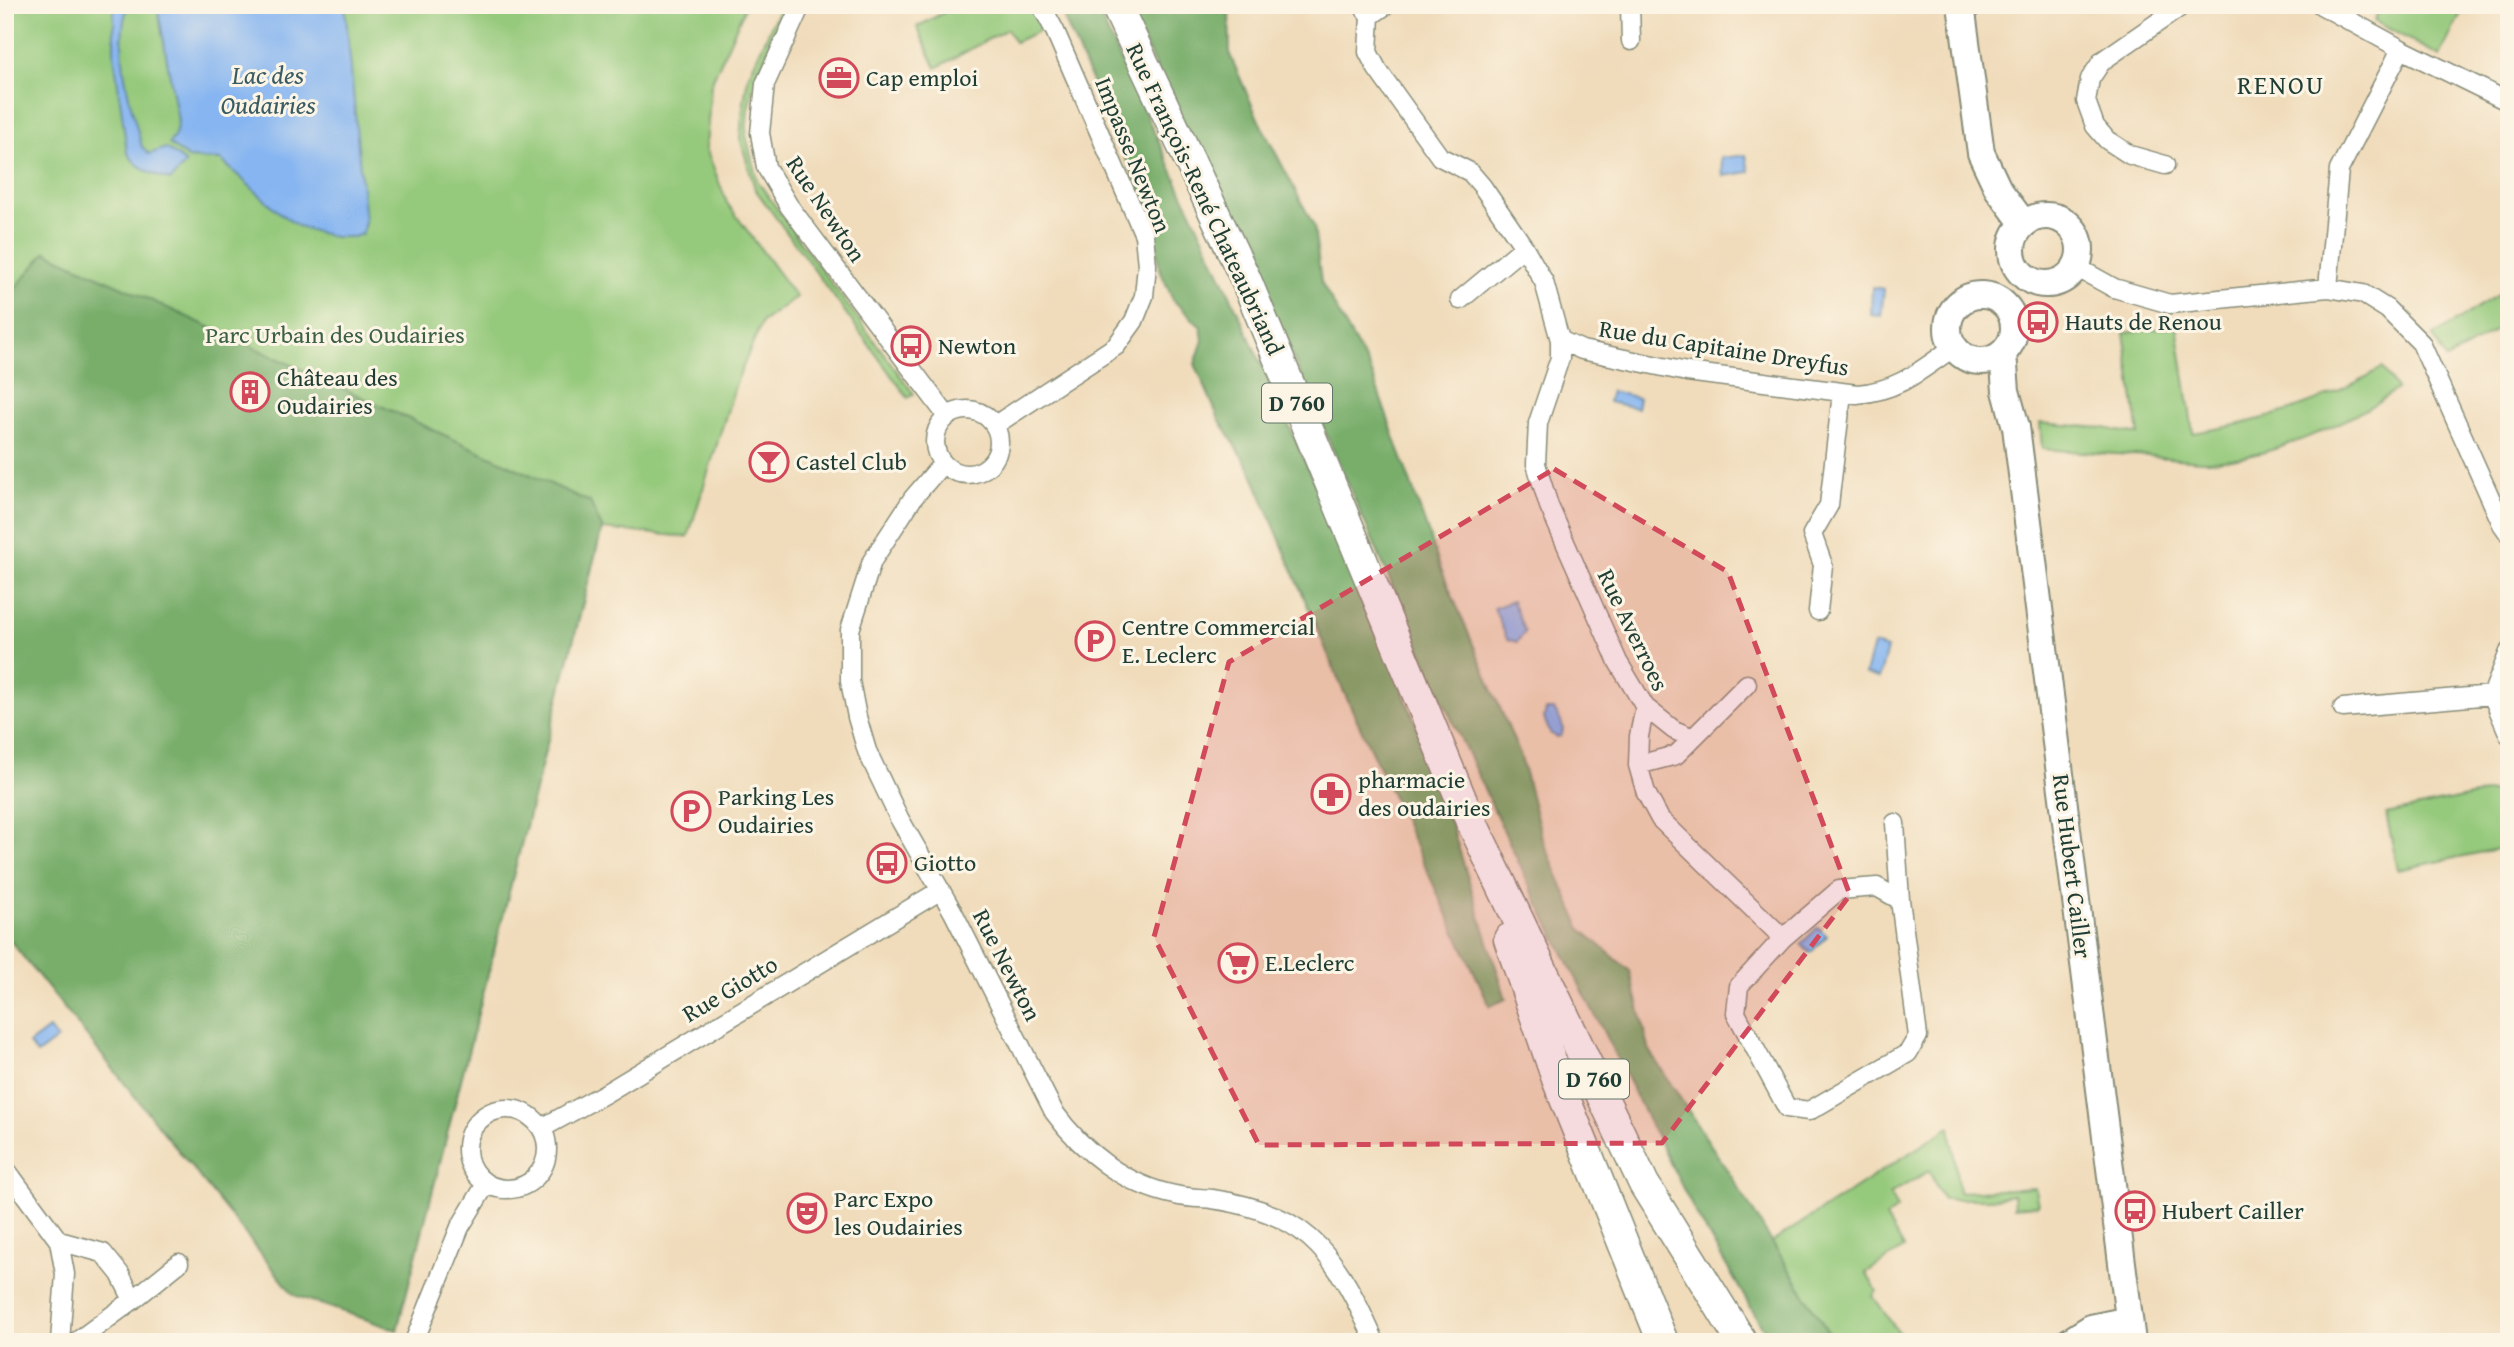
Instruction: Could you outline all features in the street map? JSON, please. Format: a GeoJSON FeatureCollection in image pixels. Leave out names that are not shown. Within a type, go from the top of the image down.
{"type":"FeatureCollection","features":[{"type":"Feature","properties":{"kind":"main road","name":"Rue François-René Chateaubriand"},"geometry":{"type":"LineString","coordinates":[[1116,5],[1246,280],[1464,806],[1644,1184],[1742,1342]]}},
{"type":"Feature","properties":{"kind":"main road"},"geometry":{"type":"LineString","coordinates":[[1464,806],[1557,1079],[1663,1342]]}},
{"type":"Feature","properties":{"kind":"street","name":"Rue Newton"},"geometry":{"type":"LineString","coordinates":[[801,5],[765,84],[760,133],[766,167],[789,206],[947,416]]}},
{"type":"Feature","properties":{"kind":"street","name":"Impasse Newton"},"geometry":{"type":"LineString","coordinates":[[995,425],[1116,346],[1134,321],[1144,296],[1147,265],[1144,235],[1055,31],[1041,5]]}},
{"type":"Feature","properties":{"kind":"street"},"geometry":{"type":"LineString","coordinates":[[1386,5],[1366,11],[1368,52],[1377,69],[1440,157],[1470,172],[1524,247],[1544,282],[1560,340]]}},
{"type":"Feature","properties":{"kind":"street"},"geometry":{"type":"LineString","coordinates":[[1630,5],[1631,41]]}},
{"type":"Feature","properties":{"kind":"street"},"geometry":{"type":"LineString","coordinates":[[1961,5],[1981,153],[1998,189],[2024,225]]}},
{"type":"Feature","properties":{"kind":"street"},"geometry":{"type":"LineString","coordinates":[[2165,166],[2130,155],[2107,140],[2095,125],[2086,101],[2090,79],[2102,61],[2183,5]]}},
{"type":"Feature","properties":{"kind":"street"},"geometry":{"type":"LineString","coordinates":[[2321,5],[2401,49],[2509,102]]}},
{"type":"Feature","properties":{"kind":"street"},"geometry":{"type":"LineString","coordinates":[[2328,288],[2339,170],[2401,49]]}},
{"type":"Feature","properties":{"kind":"street"},"geometry":{"type":"LineString","coordinates":[[2044,216],[2065,222],[2078,237],[2080,258],[2076,267],[2062,281],[2041,285],[2021,274],[2012,253],[2013,242],[2024,225],[2044,216]]}},
{"type":"Feature","properties":{"kind":"street"},"geometry":{"type":"LineString","coordinates":[[1460,300],[1524,247]]}},
{"type":"Feature","properties":{"kind":"street"},"geometry":{"type":"LineString","coordinates":[[1982,294],[2012,253]]}},
{"type":"Feature","properties":{"kind":"street"},"geometry":{"type":"LineString","coordinates":[[2076,267],[2115,288],[2170,304],[2328,288],[2363,294],[2387,309],[2421,344],[2502,524],[2509,534]]}},
{"type":"Feature","properties":{"kind":"street"},"geometry":{"type":"LineString","coordinates":[[2014,321],[2041,285]]}},
{"type":"Feature","properties":{"kind":"street"},"geometry":{"type":"LineString","coordinates":[[1982,294],[2003,302],[2014,321],[2010,344],[1991,357],[1960,354],[1949,338],[1947,327],[1954,307],[1962,300],[1982,294]]}},
{"type":"Feature","properties":{"kind":"street","name":"Rue du Capitaine Dreyfus"},"geometry":{"type":"LineString","coordinates":[[1560,340],[1582,350],[1687,372],[1842,393],[1877,392],[1900,384],[1954,347]]}},
{"type":"Feature","properties":{"kind":"street","name":"Rue Averroes"},"geometry":{"type":"LineString","coordinates":[[1560,340],[1560,358],[1538,424],[1535,464],[1549,506],[1618,662],[1645,707],[1637,765],[1646,793],[1660,819],[1783,938]]}},
{"type":"Feature","properties":{"kind":"street","name":"Rue Hubert Cailler"},"geometry":{"type":"LineString","coordinates":[[1991,357],[2006,391],[2016,427],[2130,1331]]}},
{"type":"Feature","properties":{"kind":"street"},"geometry":{"type":"LineString","coordinates":[[1818,611],[1823,565],[1812,534],[1829,505],[1842,393]]}},
{"type":"Feature","properties":{"kind":"street"},"geometry":{"type":"LineString","coordinates":[[968,409],[978,411],[995,425],[998,451],[987,466],[970,474],[950,470],[935,449],[934,440],[940,422],[947,416],[968,409]]}},
{"type":"Feature","properties":{"kind":"street","name":"Rue Newton"},"geometry":{"type":"LineString","coordinates":[[943,463],[912,498],[872,561],[850,630],[849,665],[856,717],[867,751],[899,818],[941,890],[1054,1112],[1068,1130],[1106,1165],[1130,1179],[1174,1195],[1247,1206],[1291,1223],[1311,1238],[1342,1278],[1375,1342]]}},
{"type":"Feature","properties":{"kind":"street"},"geometry":{"type":"LineString","coordinates":[[2509,652],[2492,695],[2509,735]]}},
{"type":"Feature","properties":{"kind":"street"},"geometry":{"type":"LineString","coordinates":[[1637,765],[1676,755],[1747,684]]}},
{"type":"Feature","properties":{"kind":"street"},"geometry":{"type":"LineString","coordinates":[[2343,708],[2492,695]]}},
{"type":"Feature","properties":{"kind":"street"},"geometry":{"type":"LineString","coordinates":[[1645,707],[1675,730],[1693,738]]}},
{"type":"Feature","properties":{"kind":"street"},"geometry":{"type":"LineString","coordinates":[[1895,823],[1900,901],[1918,1036],[1908,1053],[1810,1111],[1787,1108],[1736,1013],[1739,986],[1783,938],[1839,890],[1877,887],[1900,901]]}},
{"type":"Feature","properties":{"kind":"street","name":"Rue Giotto"},"geometry":{"type":"LineString","coordinates":[[542,1128],[606,1093],[941,890]]}},
{"type":"Feature","properties":{"kind":"street"},"geometry":{"type":"LineString","coordinates":[[502,1108],[518,1109],[532,1117],[542,1128],[547,1140],[547,1154],[541,1172],[529,1183],[513,1189],[501,1189],[486,1184],[475,1175],[468,1162],[466,1148],[472,1128],[484,1114],[502,1108]]}},
{"type":"Feature","properties":{"kind":"street"},"geometry":{"type":"LineString","coordinates":[[5,1168],[59,1241],[65,1274],[60,1342]]}},
{"type":"Feature","properties":{"kind":"street"},"geometry":{"type":"LineString","coordinates":[[414,1342],[460,1227],[486,1184]]}},
{"type":"Feature","properties":{"kind":"street"},"geometry":{"type":"LineString","coordinates":[[59,1241],[103,1253],[120,1274],[134,1300]]}},
{"type":"Feature","properties":{"kind":"street"},"geometry":{"type":"LineString","coordinates":[[76,1342],[179,1263]]}},
{"type":"Feature","properties":{"kind":"street"},"geometry":{"type":"LineString","coordinates":[[2069,1342],[2091,1328],[2130,1331]]}},
{"type":"Feature","properties":{"kind":"highlighted area"},"geometry":{"type":"Polygon","coordinates":[[[1554,469],[1728,572],[1850,895],[1662,1143],[1259,1145],[1154,937],[1229,662],[1554,469]]]}},
{"type":"Feature","properties":{"kind":"green space","name":"Parc Urbain des Oudairies"},"geometry":{"type":"Polygon","coordinates":[[[5,5],[746,5],[711,84],[706,148],[727,203],[796,297],[762,322],[736,383],[688,537],[602,529],[397,1330],[294,1295],[5,934],[5,5]]]}},
{"type":"Feature","properties":{"kind":"green space"},"geometry":{"type":"Polygon","coordinates":[[[781,5],[788,5],[756,76],[748,109],[746,135],[757,180],[914,394],[908,398],[755,189],[740,138],[743,107],[748,77],[781,5]]]}},
{"type":"Feature","properties":{"kind":"green space"},"geometry":{"type":"Polygon","coordinates":[[[957,5],[1033,5],[1043,24],[1039,31],[1015,42],[1007,29],[936,68],[917,27],[957,5]]]}},
{"type":"Feature","properties":{"kind":"green space"},"geometry":{"type":"Polygon","coordinates":[[[1058,5],[1095,5],[1237,310],[1349,560],[1431,760],[1506,999],[1490,1006],[1343,690],[1251,471],[1219,419],[1195,364],[1203,340],[1201,327],[1173,300],[1160,270],[1149,211],[1058,5]]]}},
{"type":"Feature","properties":{"kind":"green space"},"geometry":{"type":"Polygon","coordinates":[[[1126,5],[1229,5],[1230,55],[1259,121],[1314,226],[1321,282],[1371,371],[1441,569],[1521,757],[1542,838],[1581,929],[1630,971],[1650,1052],[1834,1342],[1771,1342],[1695,1212],[1533,893],[1438,690],[1269,303],[1126,5]]]}},
{"type":"Feature","properties":{"kind":"green space"},"geometry":{"type":"Polygon","coordinates":[[[2382,5],[2465,5],[2440,56],[2374,21],[2382,5]]]}},
{"type":"Feature","properties":{"kind":"green space"},"geometry":{"type":"Polygon","coordinates":[[[46,252],[590,502],[602,528],[397,1330],[294,1295],[5,934],[5,300],[46,252]]]}},
{"type":"Feature","properties":{"kind":"green space"},"geometry":{"type":"Polygon","coordinates":[[[2509,287],[2509,322],[2446,360],[2433,336],[2509,287]]]}},
{"type":"Feature","properties":{"kind":"green space"},"geometry":{"type":"Polygon","coordinates":[[[2177,326],[2193,433],[2291,410],[2337,392],[2382,368],[2397,389],[2356,414],[2307,437],[2281,447],[2231,459],[2194,461],[2042,449],[2040,423],[2104,428],[2139,435],[2124,333],[2177,326]]]}},
{"type":"Feature","properties":{"kind":"green space"},"geometry":{"type":"Polygon","coordinates":[[[2495,791],[2507,847],[2398,870],[2386,814],[2495,791]]]}},
{"type":"Feature","properties":{"kind":"green space"},"geometry":{"type":"Polygon","coordinates":[[[1950,1127],[1959,1192],[2035,1188],[2038,1205],[2014,1207],[2013,1195],[1991,1199],[1943,1199],[1929,1171],[1890,1194],[1897,1209],[1886,1218],[1904,1248],[1866,1273],[1877,1291],[1873,1296],[1905,1342],[1834,1342],[1772,1242],[1950,1127]]]}},
{"type":"Feature","properties":{"kind":"water","name":"Lac des Oudairies"},"geometry":{"type":"Polygon","coordinates":[[[114,5],[128,5],[122,40],[123,58],[128,94],[142,147],[149,154],[166,148],[186,163],[171,180],[146,170],[127,152],[114,54],[114,5]]]}},
{"type":"Feature","properties":{"kind":"water","name":"Lac des Oudairies"},"geometry":{"type":"Polygon","coordinates":[[[162,5],[345,5],[365,222],[362,234],[354,237],[334,237],[300,227],[282,215],[221,160],[188,158],[169,144],[175,135],[178,121],[158,10],[162,5]]]}},
{"type":"Feature","properties":{"kind":"water"},"geometry":{"type":"Polygon","coordinates":[[[1746,155],[1749,172],[1723,176],[1721,158],[1746,155]]]}},
{"type":"Feature","properties":{"kind":"water"},"geometry":{"type":"Polygon","coordinates":[[[1872,287],[1884,289],[1881,316],[1871,315],[1872,287]]]}},
{"type":"Feature","properties":{"kind":"water"},"geometry":{"type":"Polygon","coordinates":[[[1611,391],[1639,398],[1637,408],[1608,402],[1611,391]]]}},
{"type":"Feature","properties":{"kind":"water"},"geometry":{"type":"Polygon","coordinates":[[[1512,601],[1525,632],[1517,642],[1507,639],[1494,608],[1512,601]]]}},
{"type":"Feature","properties":{"kind":"water"},"geometry":{"type":"Polygon","coordinates":[[[1873,645],[1887,649],[1879,678],[1865,674],[1873,645]]]}},
{"type":"Feature","properties":{"kind":"water"},"geometry":{"type":"Polygon","coordinates":[[[1546,710],[1554,710],[1558,715],[1562,726],[1561,736],[1550,733],[1544,718],[1546,710]]]}},
{"type":"Feature","properties":{"kind":"water"},"geometry":{"type":"Polygon","coordinates":[[[1818,927],[1827,936],[1810,953],[1801,944],[1818,927]]]}},
{"type":"Feature","properties":{"kind":"water"},"geometry":{"type":"Polygon","coordinates":[[[49,1029],[57,1039],[37,1054],[29,1044],[49,1029]]]}},
{"type":"Feature","properties":{"kind":"place","name":"Cap emploi"},"geometry":{"type":"Point","coordinates":[839,78]}},
{"type":"Feature","properties":{"kind":"place","name":"Hauts de Renou"},"geometry":{"type":"Point","coordinates":[2038,322]}},
{"type":"Feature","properties":{"kind":"place","name":"Newton"},"geometry":{"type":"Point","coordinates":[911,346]}},
{"type":"Feature","properties":{"kind":"place","name":"Château des Oudairies"},"geometry":{"type":"Point","coordinates":[250,392]}},
{"type":"Feature","properties":{"kind":"place","name":"Castel Club"},"geometry":{"type":"Point","coordinates":[769,462]}},
{"type":"Feature","properties":{"kind":"place","name":"Centre Commercial E. Leclerc"},"geometry":{"type":"Point","coordinates":[1095,641]}},
{"type":"Feature","properties":{"kind":"place","name":"pharmacie des oudairies"},"geometry":{"type":"Point","coordinates":[1331,794]}},
{"type":"Feature","properties":{"kind":"place","name":"Parking Les Oudairies"},"geometry":{"type":"Point","coordinates":[691,811]}},
{"type":"Feature","properties":{"kind":"place","name":"Giotto"},"geometry":{"type":"Point","coordinates":[887,863]}},
{"type":"Feature","properties":{"kind":"place","name":"E.Leclerc"},"geometry":{"type":"Point","coordinates":[1238,963]}},
{"type":"Feature","properties":{"kind":"place","name":"Hubert Cailler"},"geometry":{"type":"Point","coordinates":[2135,1211]}},
{"type":"Feature","properties":{"kind":"place","name":"Parc Expo les Oudairies"},"geometry":{"type":"Point","coordinates":[807,1213]}},
{"type":"Feature","properties":{"kind":"district","name":"RENOU"},"geometry":{"type":"Point","coordinates":[2281,85]}}]}
